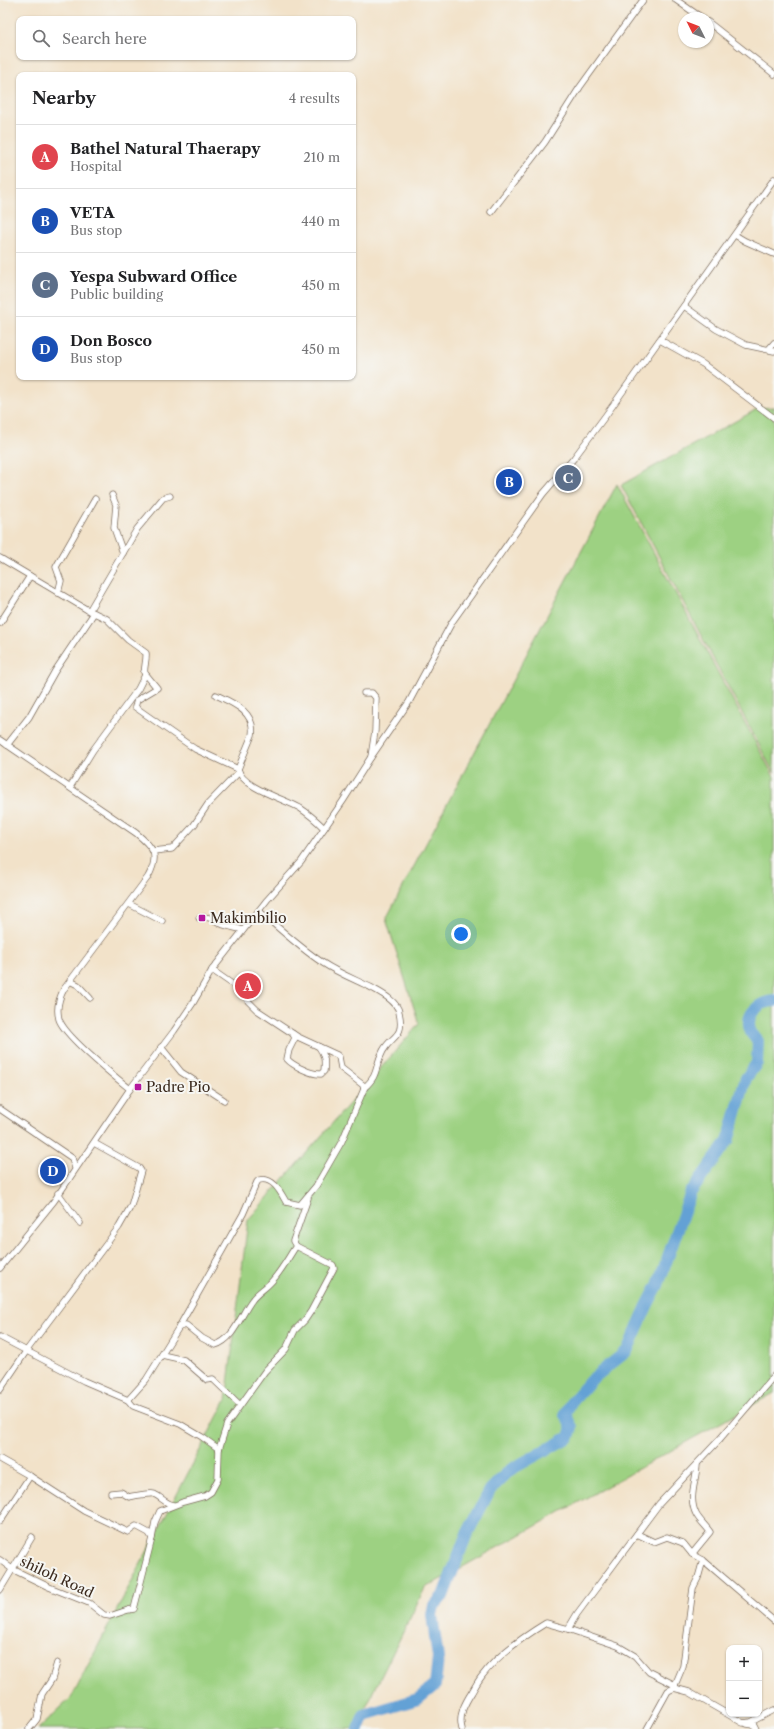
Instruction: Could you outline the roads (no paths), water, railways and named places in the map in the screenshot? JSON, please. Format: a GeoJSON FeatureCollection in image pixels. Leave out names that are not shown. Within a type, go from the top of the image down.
{"type":"FeatureCollection","features":[{"type":"Feature","properties":{"kind":"street"},"geometry":{"type":"LineString","coordinates":[[491,212],[545,142],[580,87],[643,0]]}},
{"type":"Feature","properties":{"kind":"street"},"geometry":{"type":"LineString","coordinates":[[676,0],[693,12]]}},
{"type":"Feature","properties":{"kind":"street"},"geometry":{"type":"LineString","coordinates":[[714,27],[774,74]]}},
{"type":"Feature","properties":{"kind":"street"},"geometry":{"type":"LineString","coordinates":[[0,1268],[47,1210],[130,1089],[193,1004],[212,970],[243,930],[301,862],[409,702],[452,622],[543,494],[574,458],[660,340],[774,179]]}},
{"type":"Feature","properties":{"kind":"street"},"geometry":{"type":"LineString","coordinates":[[735,235],[774,254]]}},
{"type":"Feature","properties":{"kind":"street"},"geometry":{"type":"LineString","coordinates":[[684,306],[716,329],[746,344],[772,350],[774,342]]}},
{"type":"Feature","properties":{"kind":"street"},"geometry":{"type":"LineString","coordinates":[[660,340],[703,364],[774,418]]}},
{"type":"Feature","properties":{"kind":"street"},"geometry":{"type":"LineString","coordinates":[[112,495],[116,506],[114,528],[123,553]]}},
{"type":"Feature","properties":{"kind":"street"},"geometry":{"type":"LineString","coordinates":[[7,744],[29,717],[55,671],[92,612],[137,529],[163,498],[170,496]]}},
{"type":"Feature","properties":{"kind":"street"},"geometry":{"type":"LineString","coordinates":[[58,593],[61,581],[56,567],[95,500]]}},
{"type":"Feature","properties":{"kind":"street"},"geometry":{"type":"LineString","coordinates":[[0,558],[58,593],[112,622],[124,636],[146,653],[147,663],[144,672],[145,675],[138,689],[94,750],[70,787]]}},
{"type":"Feature","properties":{"kind":"street"},"geometry":{"type":"LineString","coordinates":[[0,623],[30,576]]}},
{"type":"Feature","properties":{"kind":"street"},"geometry":{"type":"LineString","coordinates":[[144,672],[157,688],[137,700],[135,707],[195,749],[239,771],[246,781],[305,811],[324,828]]}},
{"type":"Feature","properties":{"kind":"street"},"geometry":{"type":"LineString","coordinates":[[364,693],[372,693],[376,698],[375,731],[371,757]]}},
{"type":"Feature","properties":{"kind":"street"},"geometry":{"type":"LineString","coordinates":[[153,851],[172,849],[194,825],[208,804],[239,771],[252,735],[253,729],[251,722],[240,707],[216,695]]}},
{"type":"Feature","properties":{"kind":"street"},"geometry":{"type":"LineString","coordinates":[[0,740],[136,833],[153,851],[155,861],[152,870],[142,888],[70,982],[61,995],[58,1005],[58,1013],[61,1023],[93,1057],[130,1089]]}},
{"type":"Feature","properties":{"kind":"street"},"geometry":{"type":"LineString","coordinates":[[129,904],[162,920]]}},
{"type":"Feature","properties":{"kind":"street"},"geometry":{"type":"LineString","coordinates":[[152,1538],[158,1513],[173,1505],[206,1496],[211,1492],[218,1479],[219,1449],[227,1424],[265,1371],[286,1349],[295,1330],[304,1322],[311,1311],[334,1268],[333,1265],[296,1246],[293,1239],[308,1198],[342,1141],[364,1088],[376,1075],[385,1047],[398,1034],[400,1022],[398,1008],[379,992],[324,964],[300,946],[259,911]]}},
{"type":"Feature","properties":{"kind":"street"},"geometry":{"type":"LineString","coordinates":[[199,918],[211,918],[224,925],[243,930]]}},
{"type":"Feature","properties":{"kind":"street"},"geometry":{"type":"LineString","coordinates":[[212,970],[245,993],[250,1004],[257,1010],[298,1037],[337,1055],[339,1057],[341,1068],[363,1085],[364,1088]]}},
{"type":"Feature","properties":{"kind":"street"},"geometry":{"type":"LineString","coordinates":[[70,982],[78,985],[90,998]]}},
{"type":"Feature","properties":{"kind":"street"},"geometry":{"type":"LineString","coordinates":[[292,1032],[295,1038],[289,1050],[287,1059],[296,1066],[318,1075],[323,1072],[324,1067],[323,1053],[318,1046]]}},
{"type":"Feature","properties":{"kind":"street"},"geometry":{"type":"LineString","coordinates":[[161,1047],[181,1072],[224,1100]]}},
{"type":"Feature","properties":{"kind":"street"},"geometry":{"type":"LineString","coordinates":[[0,1109],[72,1158],[75,1168]]}},
{"type":"Feature","properties":{"kind":"street"},"geometry":{"type":"LineString","coordinates":[[0,1390],[27,1350],[120,1227],[133,1202],[141,1171],[139,1168],[94,1143]]}},
{"type":"Feature","properties":{"kind":"street"},"geometry":{"type":"LineString","coordinates":[[128,1400],[146,1380],[179,1327],[243,1214],[259,1180],[265,1179],[276,1185],[286,1202],[300,1205],[304,1199],[308,1198]]}},
{"type":"Feature","properties":{"kind":"street"},"geometry":{"type":"LineString","coordinates":[[58,1193],[80,1223]]}},
{"type":"Feature","properties":{"kind":"street"},"geometry":{"type":"LineString","coordinates":[[179,1327],[186,1326],[202,1338],[215,1345],[221,1344],[231,1333],[252,1300],[263,1291],[283,1268],[296,1246]]}},
{"type":"Feature","properties":{"kind":"street"},"geometry":{"type":"LineString","coordinates":[[0,1337],[84,1381],[128,1400],[133,1406],[147,1413],[180,1424],[219,1449]]}},
{"type":"Feature","properties":{"kind":"street"},"geometry":{"type":"LineString","coordinates":[[162,1355],[184,1360],[207,1380],[213,1379],[240,1405]]}},
{"type":"Feature","properties":{"kind":"street"},"geometry":{"type":"LineString","coordinates":[[568,1629],[577,1614],[659,1504],[696,1465],[774,1376]]}},
{"type":"Feature","properties":{"kind":"street"},"geometry":{"type":"LineString","coordinates":[[0,1459],[98,1519],[128,1532],[136,1526],[149,1533],[152,1538]]}},
{"type":"Feature","properties":{"kind":"street"},"geometry":{"type":"LineString","coordinates":[[692,1554],[710,1532],[697,1516],[692,1505],[696,1465]]}},
{"type":"Feature","properties":{"kind":"street"},"geometry":{"type":"LineString","coordinates":[[0,1521],[30,1476]]}},
{"type":"Feature","properties":{"kind":"street"},"geometry":{"type":"LineString","coordinates":[[111,1493],[121,1492],[128,1497],[150,1493],[155,1494],[166,1504],[173,1505]]}},
{"type":"Feature","properties":{"kind":"street"},"geometry":{"type":"LineString","coordinates":[[637,1534],[654,1542],[667,1537],[683,1543],[692,1554],[703,1560],[774,1622]]}},
{"type":"Feature","properties":{"kind":"street"},"geometry":{"type":"LineString","coordinates":[[0,1590],[32,1537]]}},
{"type":"Feature","properties":{"kind":"street","name":"shiloh Road"},"geometry":{"type":"LineString","coordinates":[[0,1560],[12,1569],[49,1587],[89,1603],[104,1615],[110,1616],[134,1610],[152,1538]]}},
{"type":"Feature","properties":{"kind":"street"},"geometry":{"type":"LineString","coordinates":[[647,1729],[668,1691],[675,1686],[683,1666],[693,1588],[698,1578],[703,1560]]}},
{"type":"Feature","properties":{"kind":"street"},"geometry":{"type":"LineString","coordinates":[[462,1729],[460,1718],[467,1699],[492,1663],[531,1632],[546,1623],[618,1646],[635,1656],[649,1672],[692,1693],[753,1728]]}},
{"type":"Feature","properties":{"kind":"street"},"geometry":{"type":"LineString","coordinates":[[29,1729],[37,1719],[42,1694],[53,1676],[57,1663]]}},
{"type":"Feature","properties":{"kind":"street"},"geometry":{"type":"LineString","coordinates":[[743,1723],[751,1722],[774,1710]]}},
{"type":"Feature","properties":{"kind":"waterway"},"geometry":{"type":"LineString","coordinates":[[358,1729],[364,1715],[418,1699],[435,1685],[438,1658],[432,1615],[434,1606],[443,1596],[466,1536],[490,1490],[510,1470],[569,1437],[572,1427],[565,1415],[571,1403],[591,1380],[627,1351],[658,1285],[691,1192],[728,1141],[746,1078],[757,1063],[758,1041],[750,1030],[749,1024],[751,1014],[758,1006],[774,1001]]}},
{"type":"Feature","properties":{"kind":"place","name":"Yespa Subward Office"},"geometry":{"type":"Point","coordinates":[568,478]}},
{"type":"Feature","properties":{"kind":"place","name":"VETA"},"geometry":{"type":"Point","coordinates":[509,482]}},
{"type":"Feature","properties":{"kind":"place","name":"Makimbilio"},"geometry":{"type":"Point","coordinates":[202,918]}},
{"type":"Feature","properties":{"kind":"place","name":"Bathel Natural Thaerapy"},"geometry":{"type":"Point","coordinates":[248,986]}},
{"type":"Feature","properties":{"kind":"place","name":"Padre Pio"},"geometry":{"type":"Point","coordinates":[138,1087]}},
{"type":"Feature","properties":{"kind":"place","name":"Don Bosco"},"geometry":{"type":"Point","coordinates":[53,1171]}}]}
